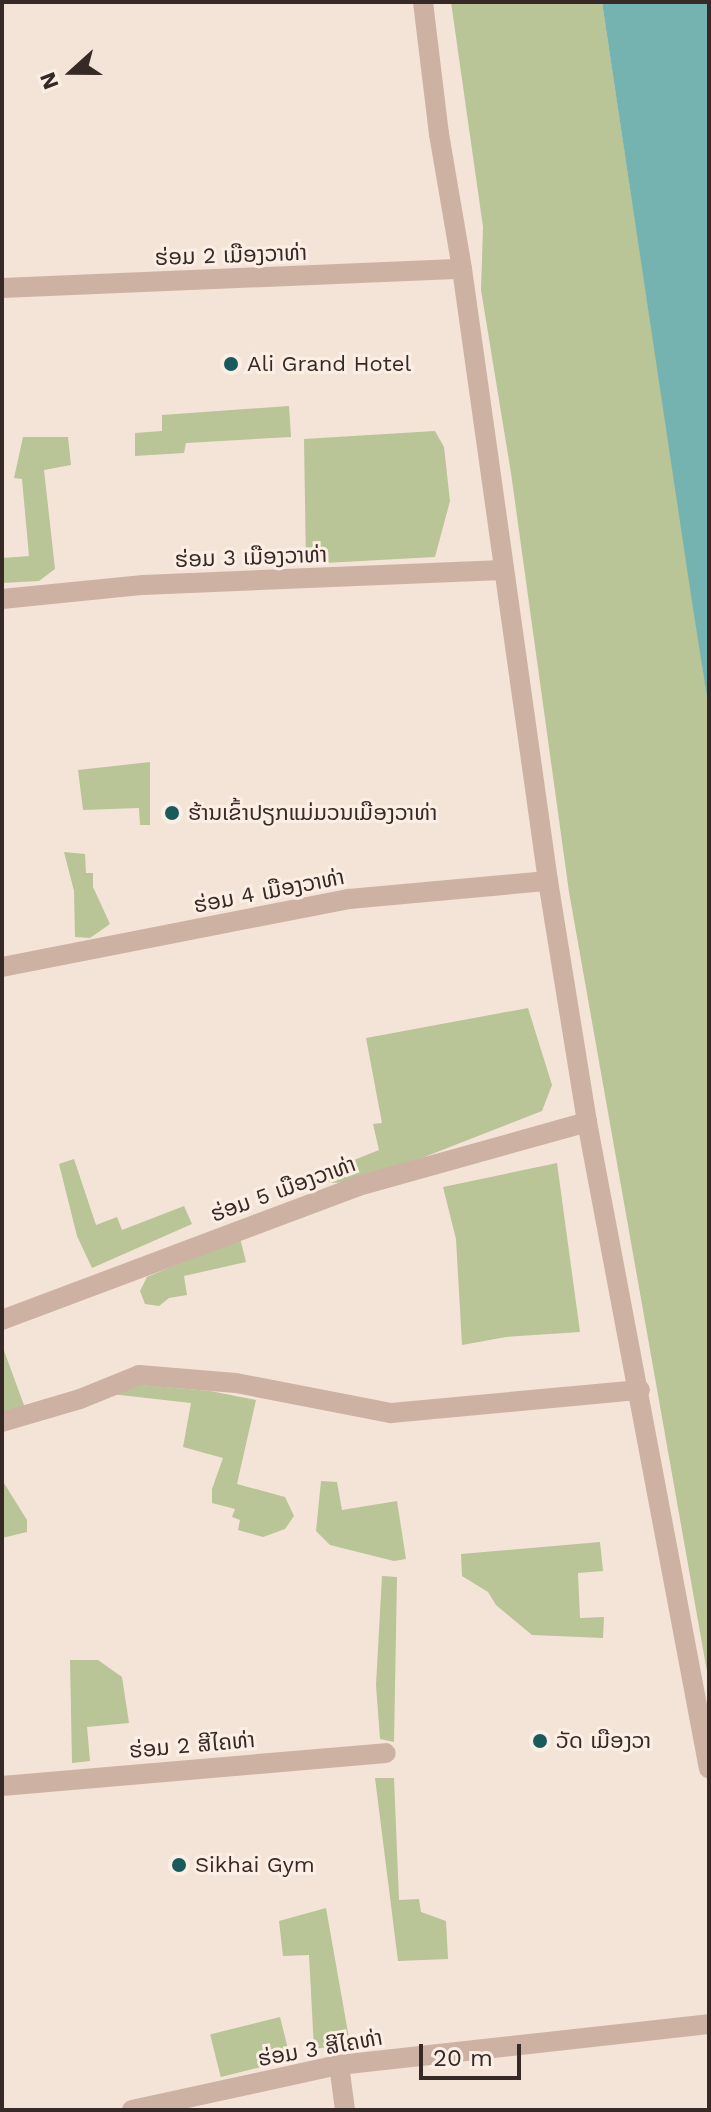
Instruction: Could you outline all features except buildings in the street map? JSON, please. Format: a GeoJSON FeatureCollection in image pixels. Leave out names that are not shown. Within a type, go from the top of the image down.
{"type":"FeatureCollection","features":[{"type":"Feature","properties":{"kind":"street"},"geometry":{"type":"LineString","coordinates":[[423,2],[439,134],[462,269],[548,881],[587,1122],[640,1390],[709,1769]]}},
{"type":"Feature","properties":{"kind":"street","name":"ຮ່ອມ 2 ເມືອງວາທ່າ"},"geometry":{"type":"LineString","coordinates":[[2,288],[462,269]]}},
{"type":"Feature","properties":{"kind":"street","name":"ຮ່ອມ 3 ເມືອງວາທ່າ"},"geometry":{"type":"LineString","coordinates":[[2,599],[143,585],[503,570]]}},
{"type":"Feature","properties":{"kind":"street","name":"ຮ່ອມ 4 ເມືອງວາທ່າ"},"geometry":{"type":"LineString","coordinates":[[2,967],[349,899],[548,881]]}},
{"type":"Feature","properties":{"kind":"street","name":"ຮ່ອມ 5 ເມືອງວາທ່າ"},"geometry":{"type":"LineString","coordinates":[[2,1320],[358,1186],[587,1122]]}},
{"type":"Feature","properties":{"kind":"street"},"geometry":{"type":"LineString","coordinates":[[2,1422],[80,1399],[139,1375],[236,1383],[391,1413],[640,1390]]}},
{"type":"Feature","properties":{"kind":"street","name":"ຮ່ອມ 2 ສີໄຄທ່າ"},"geometry":{"type":"LineString","coordinates":[[2,1786],[386,1753]]}},
{"type":"Feature","properties":{"kind":"street","name":"ຮ່ອມ 3 ສີໄຄທ່າ"},"geometry":{"type":"LineString","coordinates":[[132,2110],[339,2065],[709,2024]]}},
{"type":"Feature","properties":{"kind":"street"},"geometry":{"type":"LineString","coordinates":[[339,2065],[345,2110]]}},
{"type":"Feature","properties":{"kind":"green space"},"geometry":{"type":"Polygon","coordinates":[[[451,2],[602,2],[709,710],[709,1683],[569,892],[511,473],[481,290],[483,227],[451,2]]]}},
{"type":"Feature","properties":{"kind":"green space"},"geometry":{"type":"Polygon","coordinates":[[[289,406],[291,437],[186,443],[184,453],[135,456],[135,433],[162,431],[162,415],[289,406]]]}},
{"type":"Feature","properties":{"kind":"green space"},"geometry":{"type":"Polygon","coordinates":[[[435,431],[444,447],[450,501],[435,557],[306,564],[304,439],[435,431]]]}},
{"type":"Feature","properties":{"kind":"green space"},"geometry":{"type":"Polygon","coordinates":[[[23,437],[68,437],[71,465],[44,470],[55,569],[39,581],[2,583],[2,558],[29,556],[22,479],[14,478],[23,437]]]}},
{"type":"Feature","properties":{"kind":"green space"},"geometry":{"type":"Polygon","coordinates":[[[150,762],[150,825],[140,825],[139,808],[83,810],[78,770],[150,762]]]}},
{"type":"Feature","properties":{"kind":"green space"},"geometry":{"type":"Polygon","coordinates":[[[64,852],[85,854],[86,873],[93,873],[93,887],[110,924],[90,938],[75,937],[74,891],[64,852]]]}},
{"type":"Feature","properties":{"kind":"green space"},"geometry":{"type":"Polygon","coordinates":[[[528,1008],[552,1085],[542,1111],[391,1170],[349,1182],[331,1183],[326,1180],[327,1166],[339,1166],[379,1150],[373,1124],[382,1123],[366,1038],[528,1008]]]}},
{"type":"Feature","properties":{"kind":"green space"},"geometry":{"type":"Polygon","coordinates":[[[74,1159],[96,1225],[117,1217],[122,1230],[184,1206],[192,1224],[92,1268],[77,1236],[59,1164],[74,1159]]]}},
{"type":"Feature","properties":{"kind":"green space"},"geometry":{"type":"Polygon","coordinates":[[[557,1163],[580,1332],[506,1337],[462,1345],[456,1239],[443,1187],[557,1163]]]}},
{"type":"Feature","properties":{"kind":"green space"},"geometry":{"type":"Polygon","coordinates":[[[240,1238],[246,1262],[184,1276],[187,1295],[169,1298],[159,1306],[145,1304],[140,1291],[147,1277],[240,1238]]]}},
{"type":"Feature","properties":{"kind":"green space"},"geometry":{"type":"Polygon","coordinates":[[[2,1345],[25,1408],[2,1414],[2,1345]]]}},
{"type":"Feature","properties":{"kind":"green space"},"geometry":{"type":"Polygon","coordinates":[[[131,1384],[210,1391],[256,1400],[237,1484],[285,1497],[294,1516],[285,1529],[263,1537],[238,1530],[240,1520],[232,1517],[235,1509],[212,1503],[212,1489],[223,1458],[183,1447],[191,1403],[102,1393],[131,1384]]]}},
{"type":"Feature","properties":{"kind":"green space"},"geometry":{"type":"Polygon","coordinates":[[[2,1480],[27,1520],[27,1532],[2,1538],[2,1480]]]}},
{"type":"Feature","properties":{"kind":"green space"},"geometry":{"type":"Polygon","coordinates":[[[321,1481],[337,1482],[342,1510],[397,1501],[406,1559],[394,1561],[330,1545],[316,1531],[321,1481]]]}},
{"type":"Feature","properties":{"kind":"green space"},"geometry":{"type":"Polygon","coordinates":[[[600,1542],[603,1571],[578,1573],[580,1618],[604,1617],[603,1638],[532,1635],[496,1605],[488,1592],[462,1576],[461,1554],[600,1542]]]}},
{"type":"Feature","properties":{"kind":"green space"},"geometry":{"type":"Polygon","coordinates":[[[382,1576],[397,1577],[394,1742],[380,1739],[376,1685],[382,1576]]]}},
{"type":"Feature","properties":{"kind":"green space"},"geometry":{"type":"Polygon","coordinates":[[[70,1660],[98,1660],[122,1677],[129,1723],[87,1727],[90,1761],[72,1763],[70,1660]]]}},
{"type":"Feature","properties":{"kind":"green space"},"geometry":{"type":"Polygon","coordinates":[[[375,1778],[394,1778],[399,1900],[419,1899],[421,1912],[446,1921],[448,1959],[398,1961],[375,1778]]]}},
{"type":"Feature","properties":{"kind":"green space"},"geometry":{"type":"Polygon","coordinates":[[[326,1908],[350,2044],[314,2049],[309,1955],[283,1956],[279,1921],[326,1908]]]}},
{"type":"Feature","properties":{"kind":"green space"},"geometry":{"type":"Polygon","coordinates":[[[280,2017],[291,2060],[221,2077],[210,2034],[280,2017]]]}},
{"type":"Feature","properties":{"kind":"water"},"geometry":{"type":"Polygon","coordinates":[[[602,2],[709,2],[709,710],[692,602],[602,2]]]}},
{"type":"Feature","properties":{"kind":"place","name":"Ali Grand Hotel"},"geometry":{"type":"Point","coordinates":[231,364]}},
{"type":"Feature","properties":{"kind":"place","name":"ຮ້ານເຂົ້າປຽກແມ່ມວນເມືອງວາທ່າ"},"geometry":{"type":"Point","coordinates":[172,813]}},
{"type":"Feature","properties":{"kind":"place","name":"ວັດ ເມືອງວາ"},"geometry":{"type":"Point","coordinates":[540,1741]}},
{"type":"Feature","properties":{"kind":"place","name":"Sikhai Gym"},"geometry":{"type":"Point","coordinates":[179,1865]}}]}
